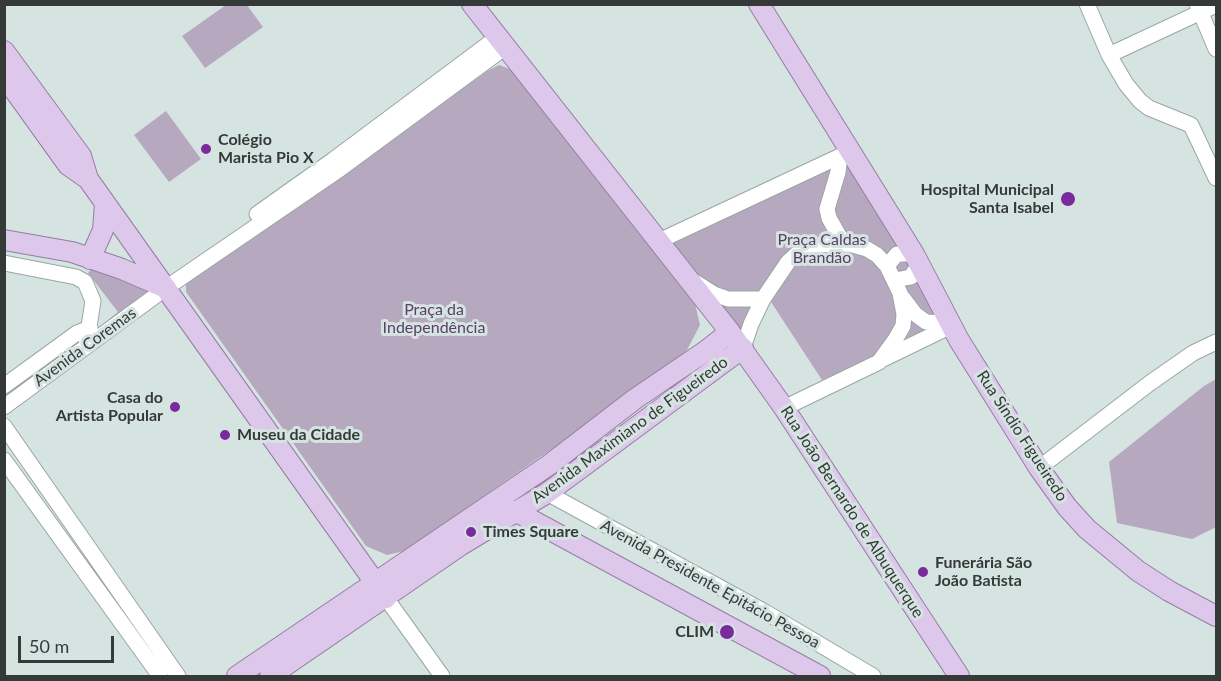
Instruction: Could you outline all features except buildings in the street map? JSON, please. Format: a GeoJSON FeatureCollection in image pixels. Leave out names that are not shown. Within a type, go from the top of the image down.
{"type":"FeatureCollection","features":[{"type":"Feature","properties":{"kind":"main road"},"geometry":{"type":"LineString","coordinates":[[472,4],[743,348]]}},
{"type":"Feature","properties":{"kind":"main road"},"geometry":{"type":"LineString","coordinates":[[759,4],[845,153],[917,259],[950,325]]}},
{"type":"Feature","properties":{"kind":"main road"},"geometry":{"type":"LineString","coordinates":[[4,51],[81,156],[88,179],[381,590]]}},
{"type":"Feature","properties":{"kind":"main road"},"geometry":{"type":"LineString","coordinates":[[4,76],[68,165],[88,179]]}},
{"type":"Feature","properties":{"kind":"main road"},"geometry":{"type":"LineString","coordinates":[[90,258],[103,230],[105,203]]}},
{"type":"Feature","properties":{"kind":"main road"},"geometry":{"type":"LineString","coordinates":[[4,240],[72,252],[163,284]]}},
{"type":"Feature","properties":{"kind":"main road","name":"Rua Síndio Figueiredo"},"geometry":{"type":"LineString","coordinates":[[950,325],[1067,514],[1138,570],[1169,591],[1216,615]]}},
{"type":"Feature","properties":{"kind":"main road"},"geometry":{"type":"LineString","coordinates":[[270,676],[635,399],[730,332]]}},
{"type":"Feature","properties":{"kind":"main road","name":"Rua João Bernardo de Albuquerque"},"geometry":{"type":"LineString","coordinates":[[743,348],[959,676]]}},
{"type":"Feature","properties":{"kind":"main road","name":"Avenida Maximiano de Figueiredo"},"geometry":{"type":"LineString","coordinates":[[515,511],[547,493],[743,348]]}},
{"type":"Feature","properties":{"kind":"main road"},"geometry":{"type":"LineString","coordinates":[[237,676],[515,511]]}},
{"type":"Feature","properties":{"kind":"main road","name":"Avenida Presidente Epitácio Pessoa"},"geometry":{"type":"LineString","coordinates":[[515,511],[820,676]]}},
{"type":"Feature","properties":{"kind":"street"},"geometry":{"type":"LineString","coordinates":[[1087,4],[1109,55],[1126,84],[1149,108],[1191,125],[1216,178]]}},
{"type":"Feature","properties":{"kind":"street"},"geometry":{"type":"LineString","coordinates":[[1109,55],[1198,9],[1216,5]]}},
{"type":"Feature","properties":{"kind":"street"},"geometry":{"type":"LineString","coordinates":[[1198,9],[1216,49]]}},
{"type":"Feature","properties":{"kind":"street"},"geometry":{"type":"LineString","coordinates":[[163,284],[340,169],[503,41]]}},
{"type":"Feature","properties":{"kind":"street"},"geometry":{"type":"LineString","coordinates":[[659,241],[845,153]]}},
{"type":"Feature","properties":{"kind":"street"},"geometry":{"type":"LineString","coordinates":[[843,243],[829,218],[827,209],[845,153]]}},
{"type":"Feature","properties":{"kind":"street"},"geometry":{"type":"LineString","coordinates":[[743,348],[763,299],[788,262],[800,251],[813,245],[843,243],[867,249],[877,255],[887,266],[912,311],[923,321],[950,325]]}},
{"type":"Feature","properties":{"kind":"street"},"geometry":{"type":"LineString","coordinates":[[887,266],[897,254],[917,259],[911,277],[897,287]]}},
{"type":"Feature","properties":{"kind":"street"},"geometry":{"type":"LineString","coordinates":[[81,279],[90,258]]}},
{"type":"Feature","properties":{"kind":"street"},"geometry":{"type":"LineString","coordinates":[[4,263],[81,279],[89,287],[93,301],[86,346]]}},
{"type":"Feature","properties":{"kind":"street"},"geometry":{"type":"LineString","coordinates":[[690,279],[721,297],[736,300],[763,299]]}},
{"type":"Feature","properties":{"kind":"street","name":"Avenida Coremas"},"geometry":{"type":"LineString","coordinates":[[4,407],[86,346],[163,284]]}},
{"type":"Feature","properties":{"kind":"street"},"geometry":{"type":"LineString","coordinates":[[879,362],[903,326],[904,319],[897,287]]}},
{"type":"Feature","properties":{"kind":"street"},"geometry":{"type":"LineString","coordinates":[[784,408],[950,325]]}},
{"type":"Feature","properties":{"kind":"street","name":"Avenida Coremas"},"geometry":{"type":"LineString","coordinates":[[4,386],[77,333],[90,328]]}},
{"type":"Feature","properties":{"kind":"street"},"geometry":{"type":"LineString","coordinates":[[1039,468],[1150,383],[1193,353],[1216,342]]}},
{"type":"Feature","properties":{"kind":"street"},"geometry":{"type":"LineString","coordinates":[[4,426],[178,676]]}},
{"type":"Feature","properties":{"kind":"street"},"geometry":{"type":"LineString","coordinates":[[4,460],[159,676]]}},
{"type":"Feature","properties":{"kind":"street","name":"Avenida Presidente Epitácio Pessoa"},"geometry":{"type":"LineString","coordinates":[[547,493],[765,612],[873,676]]}},
{"type":"Feature","properties":{"kind":"street"},"geometry":{"type":"LineString","coordinates":[[381,590],[442,676]]}},
{"type":"Feature","properties":{"kind":"green space"},"geometry":{"type":"Polygon","coordinates":[[[226,5],[247,5],[263,27],[205,68],[182,36],[226,5]]]}},
{"type":"Feature","properties":{"kind":"green space","name":"Praça da Independência"},"geometry":{"type":"Polygon","coordinates":[[[499,65],[510,69],[694,299],[700,325],[687,350],[633,393],[404,551],[387,555],[366,546],[186,292],[186,284],[188,278],[499,65]]]}},
{"type":"Feature","properties":{"kind":"green space"},"geometry":{"type":"Polygon","coordinates":[[[166,111],[201,159],[169,182],[134,135],[166,111]]]}},
{"type":"Feature","properties":{"kind":"green space","name":"Praça Caldas Brandão"},"geometry":{"type":"Polygon","coordinates":[[[851,151],[950,323],[822,380],[771,302],[741,332],[671,244],[851,151]]]}},
{"type":"Feature","properties":{"kind":"green space"},"geometry":{"type":"Polygon","coordinates":[[[95,264],[143,284],[152,294],[103,331],[99,327],[118,312],[88,273],[95,264]]]}},
{"type":"Feature","properties":{"kind":"green space"},"geometry":{"type":"Polygon","coordinates":[[[1216,379],[1216,527],[1192,539],[1117,523],[1109,462],[1204,386],[1216,379]]]}},
{"type":"Feature","properties":{"kind":"place","name":"Colégio Marista Pio X"},"geometry":{"type":"Point","coordinates":[206,149]}},
{"type":"Feature","properties":{"kind":"place","name":"Hospital Municipal Santa Isabel"},"geometry":{"type":"Point","coordinates":[1068,199]}},
{"type":"Feature","properties":{"kind":"place","name":"Casa do Artista Popular"},"geometry":{"type":"Point","coordinates":[175,407]}},
{"type":"Feature","properties":{"kind":"place","name":"Museu da Cidade"},"geometry":{"type":"Point","coordinates":[225,435]}},
{"type":"Feature","properties":{"kind":"place","name":"Times Square"},"geometry":{"type":"Point","coordinates":[471,532]}},
{"type":"Feature","properties":{"kind":"place","name":"Funerária São João Batista"},"geometry":{"type":"Point","coordinates":[923,572]}},
{"type":"Feature","properties":{"kind":"place","name":"CLIM"},"geometry":{"type":"Point","coordinates":[727,632]}}]}
